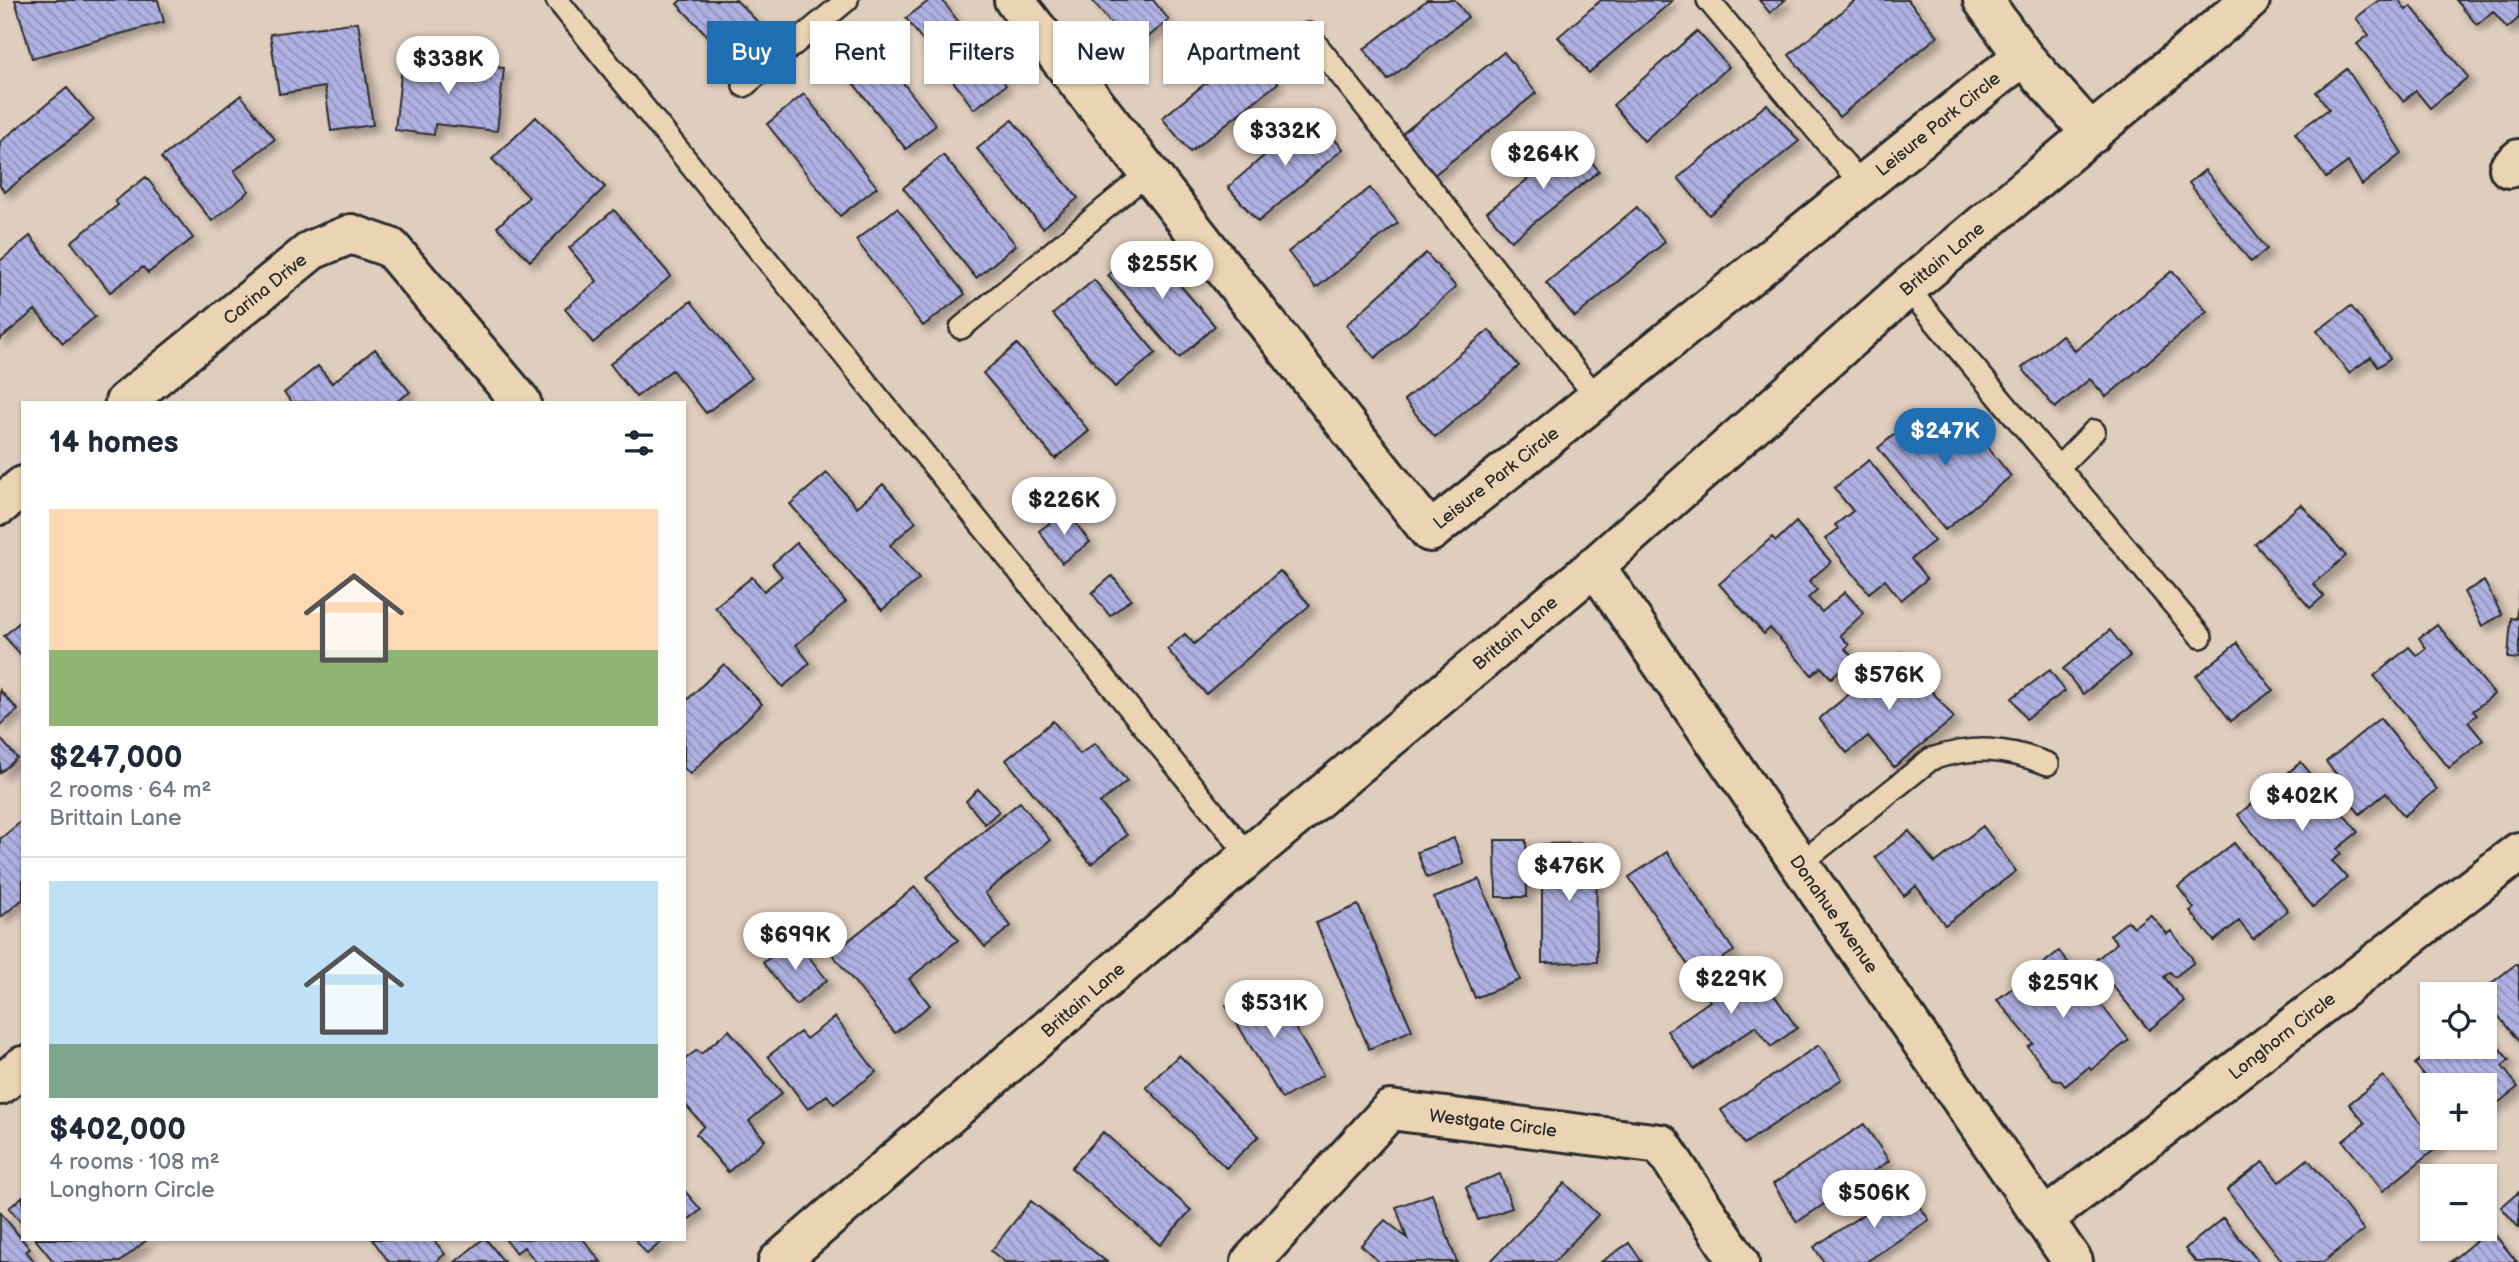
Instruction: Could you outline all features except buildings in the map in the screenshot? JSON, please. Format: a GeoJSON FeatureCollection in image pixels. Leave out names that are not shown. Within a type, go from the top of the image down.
{"type":"FeatureCollection","features":[{"type":"Feature","properties":{"kind":"street","name":"Leisure Park Circle"},"geometry":{"type":"LineString","coordinates":[[1014,0],[1430,532],[2023,56]]}},
{"type":"Feature","properties":{"kind":"street"},"geometry":{"type":"LineString","coordinates":[[1983,0],[2023,56],[2092,134]]}},
{"type":"Feature","properties":{"kind":"street","name":"Brittain Lane"},"geometry":{"type":"LineString","coordinates":[[778,1262],[1249,856],[1595,566],[1907,288],[2250,0]]}},
{"type":"Feature","properties":{"kind":"street","name":"Carina Drive"},"geometry":{"type":"LineString","coordinates":[[126,401],[312,250],[351,234],[391,248],[520,401]]}},
{"type":"Feature","properties":{"kind":"street"},"geometry":{"type":"LineString","coordinates":[[0,505],[21,488]]}},
{"type":"Feature","properties":{"kind":"street","name":"Donahue Avenue"},"geometry":{"type":"LineString","coordinates":[[1595,566],[2073,1262]]}},
{"type":"Feature","properties":{"kind":"street","name":"Longhorn Circle"},"geometry":{"type":"LineString","coordinates":[[2045,1219],[2519,852]]}},
{"type":"Feature","properties":{"kind":"street"},"geometry":{"type":"LineString","coordinates":[[0,1085],[21,1068]]}},
{"type":"Feature","properties":{"kind":"street","name":"Westgate Circle"},"geometry":{"type":"LineString","coordinates":[[1251,1262],[1390,1110],[1661,1144],[1739,1262]]}},
{"type":"Feature","properties":{"kind":"lane"},"geometry":{"type":"LineString","coordinates":[[557,0],[1249,856]]}},
{"type":"Feature","properties":{"kind":"lane"},"geometry":{"type":"LineString","coordinates":[[744,86],[847,0]]}},
{"type":"Feature","properties":{"kind":"lane"},"geometry":{"type":"LineString","coordinates":[[1707,0],[1862,185]]}},
{"type":"Feature","properties":{"kind":"lane"},"geometry":{"type":"LineString","coordinates":[[1324,54],[1597,398]]}},
{"type":"Feature","properties":{"kind":"lane"},"geometry":{"type":"LineString","coordinates":[[961,328],[1149,172]]}},
{"type":"Feature","properties":{"kind":"lane"},"geometry":{"type":"LineString","coordinates":[[1907,288],[2201,637]]}},
{"type":"Feature","properties":{"kind":"lane"},"geometry":{"type":"LineString","coordinates":[[2058,468],[2095,431]]}},
{"type":"Feature","properties":{"kind":"lane"},"geometry":{"type":"LineString","coordinates":[[1800,864],[1931,759],[1946,754],[1988,749],[2017,752],[2048,764]]}}]}
